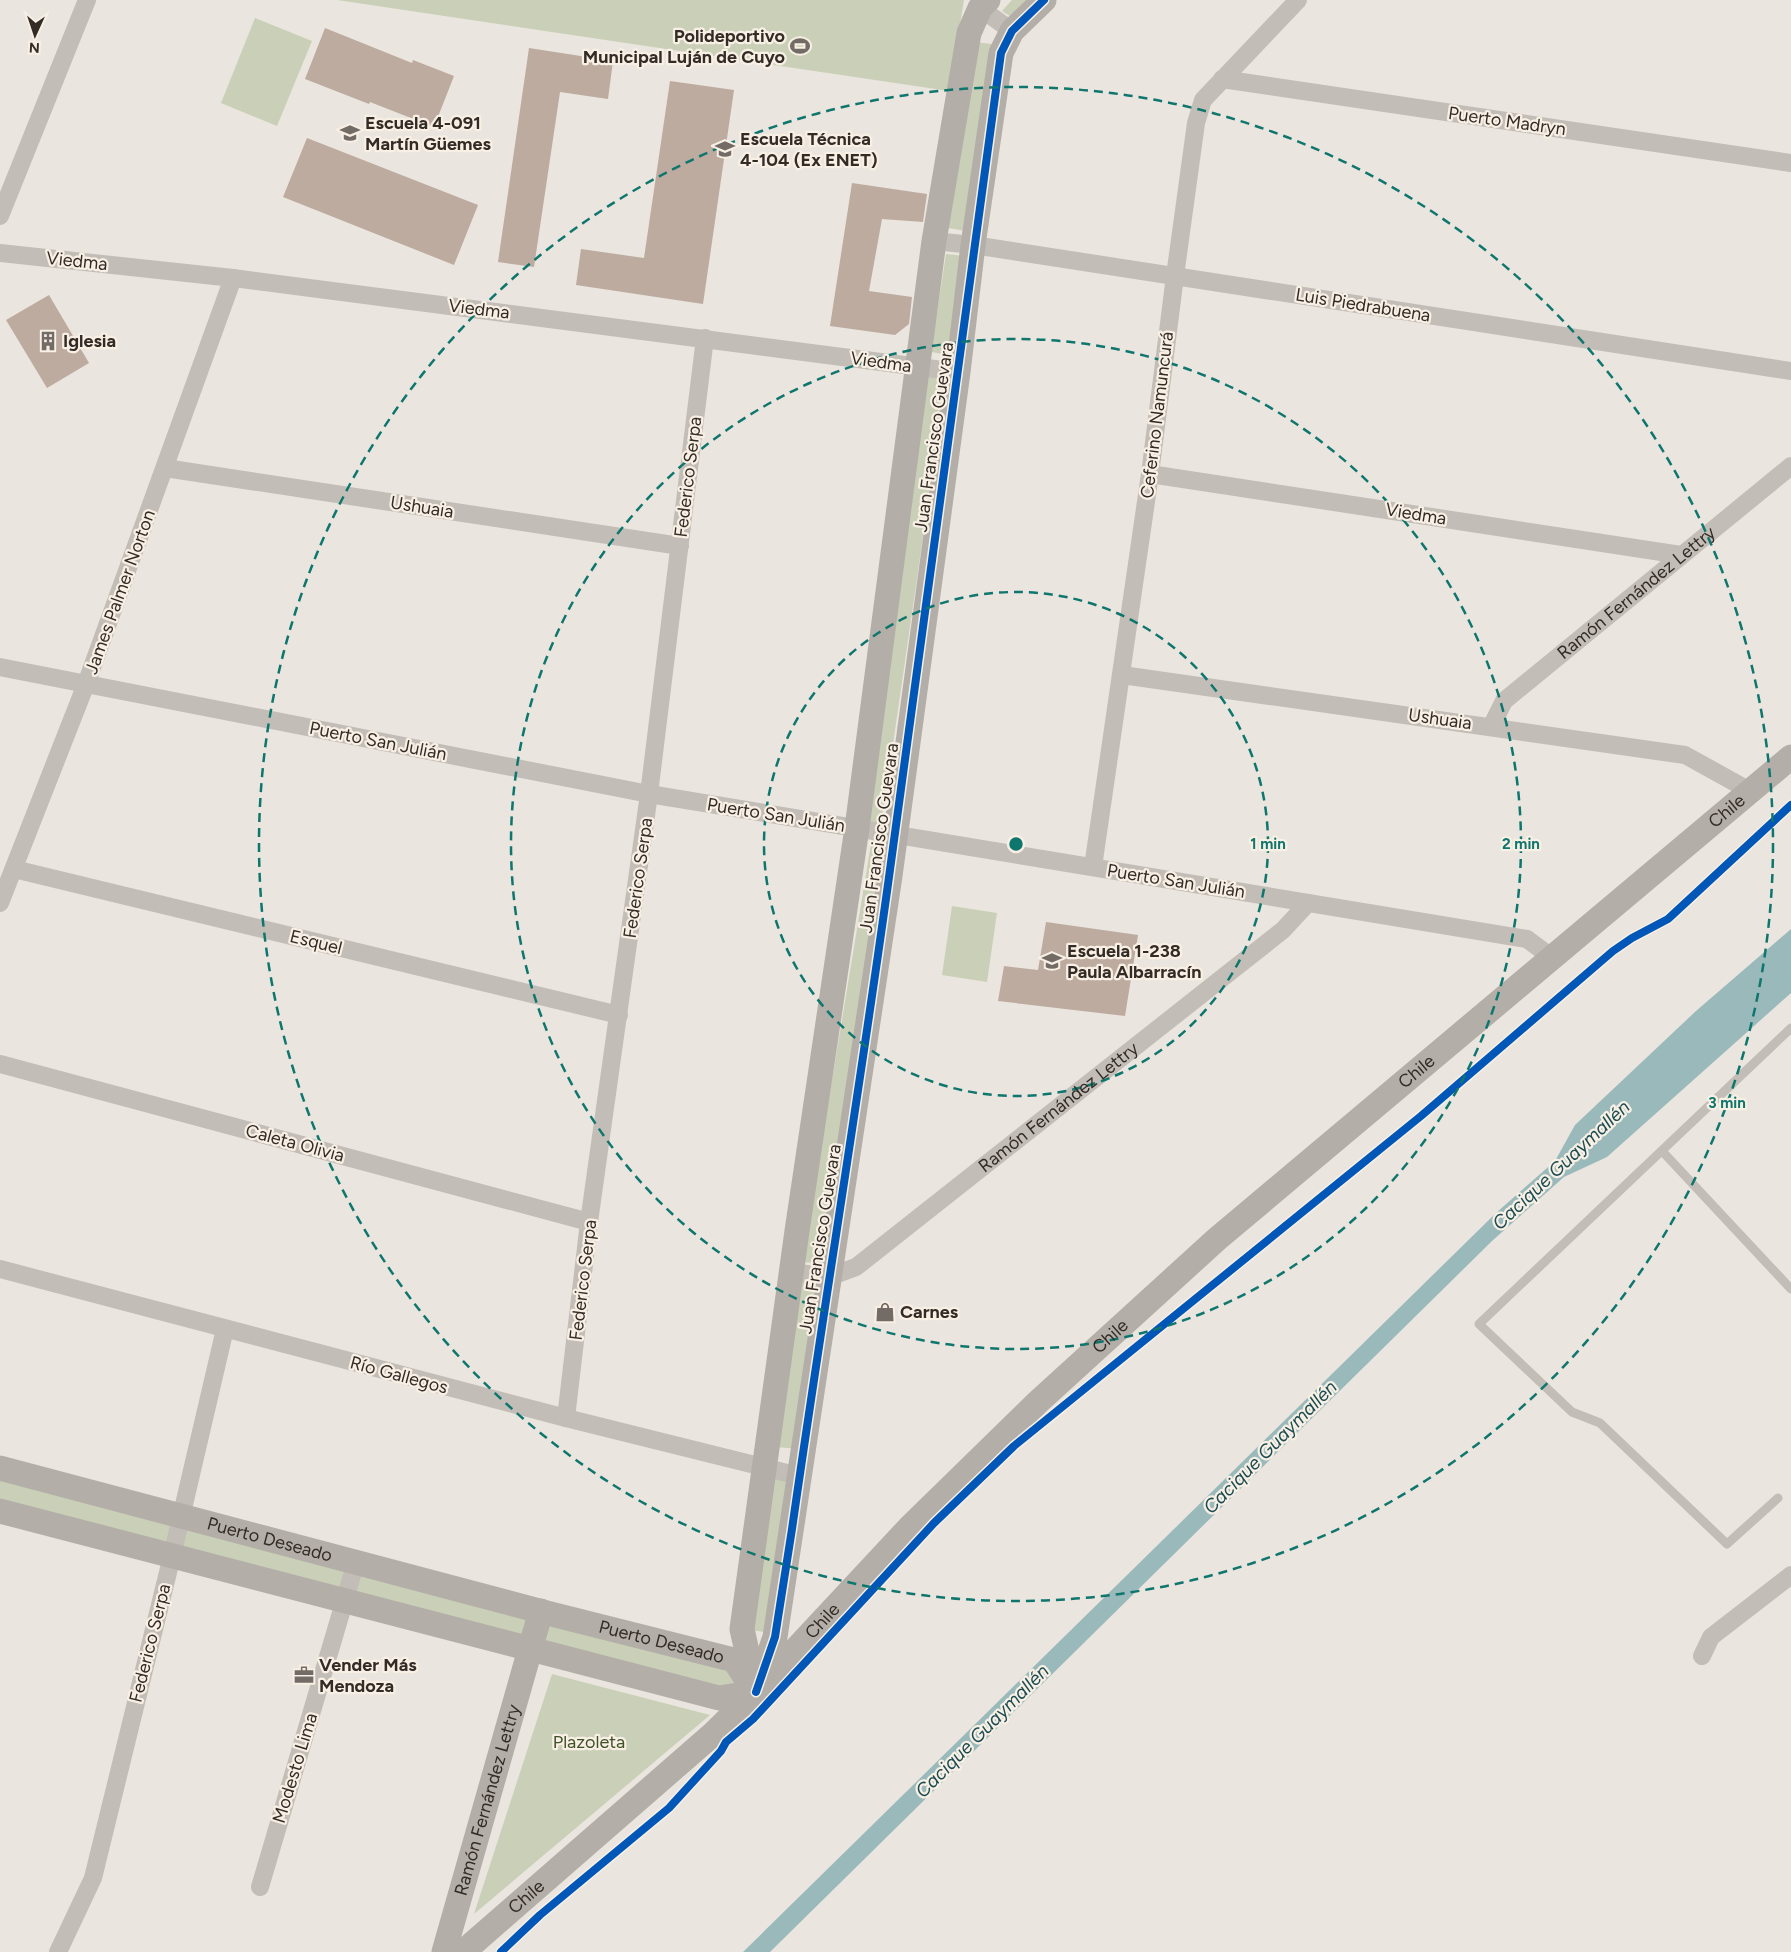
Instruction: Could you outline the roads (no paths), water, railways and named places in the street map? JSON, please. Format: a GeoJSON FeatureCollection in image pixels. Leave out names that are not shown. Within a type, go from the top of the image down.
{"type":"FeatureCollection","features":[{"type":"Feature","properties":{"kind":"street"},"geometry":{"type":"LineString","coordinates":[[0,216],[87,0]]}},
{"type":"Feature","properties":{"kind":"street","name":"Juan Francisco Guevara"},"geometry":{"type":"LineString","coordinates":[[756,1692],[775,1637],[829,1277],[895,834],[958,372],[973,245],[1001,52],[1012,31],[1044,0]]}},
{"type":"Feature","properties":{"kind":"street","name":"Ceferino Namuncurá"},"geometry":{"type":"LineString","coordinates":[[1094,867],[1150,474],[1196,123],[1203,100],[1298,0]]}},
{"type":"Feature","properties":{"kind":"street"},"geometry":{"type":"LineString","coordinates":[[984,4],[1012,31]]}},
{"type":"Feature","properties":{"kind":"street","name":"Juan Francisco Guevara"},"geometry":{"type":"LineString","coordinates":[[756,1692],[742,1629],[756,1524],[857,828],[934,241],[969,33],[984,4]]}},
{"type":"Feature","properties":{"kind":"street","name":"Puerto Madryn"},"geometry":{"type":"LineString","coordinates":[[1222,79],[1791,163]]}},
{"type":"Feature","properties":{"kind":"street","name":"Luis Piedrabuena"},"geometry":{"type":"LineString","coordinates":[[934,241],[973,245],[1791,371]]}},
{"type":"Feature","properties":{"kind":"street","name":"Viedma"},"geometry":{"type":"LineString","coordinates":[[0,253],[233,278],[958,372]]}},
{"type":"Feature","properties":{"kind":"street","name":"James Palmer Norton"},"geometry":{"type":"LineString","coordinates":[[0,903],[86,684],[233,278]]}},
{"type":"Feature","properties":{"kind":"street","name":"Federico Serpa"},"geometry":{"type":"LineString","coordinates":[[566,1418],[590,1222],[650,794],[705,338]]}},
{"type":"Feature","properties":{"kind":"street","name":"Ramón Fernández Lettry"},"geometry":{"type":"LineString","coordinates":[[1491,726],[1504,701],[1791,466]]}},
{"type":"Feature","properties":{"kind":"street","name":"Ushuaia"},"geometry":{"type":"LineString","coordinates":[[165,468],[680,546]]}},
{"type":"Feature","properties":{"kind":"street","name":"Viedma"},"geometry":{"type":"LineString","coordinates":[[1150,474],[1681,555]]}},
{"type":"Feature","properties":{"kind":"street","name":"Puerto San Julián"},"geometry":{"type":"LineString","coordinates":[[0,667],[650,794],[1527,939],[1551,957]]}},
{"type":"Feature","properties":{"kind":"street","name":"Ushuaia"},"geometry":{"type":"LineString","coordinates":[[1122,675],[1685,755],[1750,791]]}},
{"type":"Feature","properties":{"kind":"street","name":"Chile"},"geometry":{"type":"LineString","coordinates":[[463,1952],[713,1734],[756,1692],[908,1528],[1045,1395],[1218,1239],[1791,757]]}},
{"type":"Feature","properties":{"kind":"street","name":"Esquel"},"geometry":{"type":"LineString","coordinates":[[14,869],[619,1016]]}},
{"type":"Feature","properties":{"kind":"street","name":"Ramón Fernández Lettry"},"geometry":{"type":"LineString","coordinates":[[792,1272],[829,1277],[856,1267],[1283,930],[1308,903]]}},
{"type":"Feature","properties":{"kind":"street","name":"Caleta Olivia"},"geometry":{"type":"LineString","coordinates":[[0,1064],[590,1222]]}},
{"type":"Feature","properties":{"kind":"street","name":"Río Gallegos"},"geometry":{"type":"LineString","coordinates":[[0,1269],[566,1418],[799,1476]]}},
{"type":"Feature","properties":{"kind":"street","name":"Federico Serpa"},"geometry":{"type":"LineString","coordinates":[[58,1952],[92,1878],[172,1556],[225,1329]]}},
{"type":"Feature","properties":{"kind":"street","name":"Puerto Deseado"},"geometry":{"type":"LineString","coordinates":[[0,1468],[734,1660],[756,1692]]}},
{"type":"Feature","properties":{"kind":"street"},"geometry":{"type":"LineString","coordinates":[[0,1510],[345,1602],[719,1698],[756,1692]]}},
{"type":"Feature","properties":{"kind":"street","name":"Modesto Lima"},"geometry":{"type":"LineString","coordinates":[[260,1887],[356,1562]]}},
{"type":"Feature","properties":{"kind":"street"},"geometry":{"type":"LineString","coordinates":[[1702,1656],[1712,1637],[1791,1574]]}},
{"type":"Feature","properties":{"kind":"street","name":"Ramón Fernández Lettry"},"geometry":{"type":"LineString","coordinates":[[444,1952],[541,1611]]}},
{"type":"Feature","properties":{"kind":"lane"},"geometry":{"type":"LineString","coordinates":[[1778,1498],[1727,1544],[1600,1423],[1572,1412],[1479,1324],[1790,1032]]}},
{"type":"Feature","properties":{"kind":"lane"},"geometry":{"type":"LineString","coordinates":[[1662,1151],[1791,1289]]}},
{"type":"Feature","properties":{"kind":"water","name":"Cacique Guaymallén"},"geometry":{"type":"Polygon","coordinates":[[[1791,929],[1791,993],[1607,1157],[1564,1177],[1492,1241],[770,1952],[743,1952],[1496,1213],[1555,1161],[1575,1125],[1696,1011],[1791,929]]]}},
{"type":"Feature","properties":{"kind":"place","name":"Polideportivo Municipal Luján de Cuyo"},"geometry":{"type":"Point","coordinates":[800,46]}},
{"type":"Feature","properties":{"kind":"place","name":"Escuela 4-091 Martín Güemes"},"geometry":{"type":"Point","coordinates":[350,133]}},
{"type":"Feature","properties":{"kind":"place","name":"Escuela Técnica 4-104 (Ex ENET)"},"geometry":{"type":"Point","coordinates":[725,149]}},
{"type":"Feature","properties":{"kind":"place","name":"Iglesia"},"geometry":{"type":"Point","coordinates":[48,341]}},
{"type":"Feature","properties":{"kind":"place","name":"Escuela 1-238 Paula Albarracín"},"geometry":{"type":"Point","coordinates":[1052,961]}},
{"type":"Feature","properties":{"kind":"place","name":"Carnes"},"geometry":{"type":"Point","coordinates":[885,1312]}},
{"type":"Feature","properties":{"kind":"place","name":"Vender Más Mendoza"},"geometry":{"type":"Point","coordinates":[304,1675]}},
{"type":"Feature","properties":{"kind":"park label","name":"Plazoleta"},"geometry":{"type":"Point","coordinates":[589,1742]}}]}
